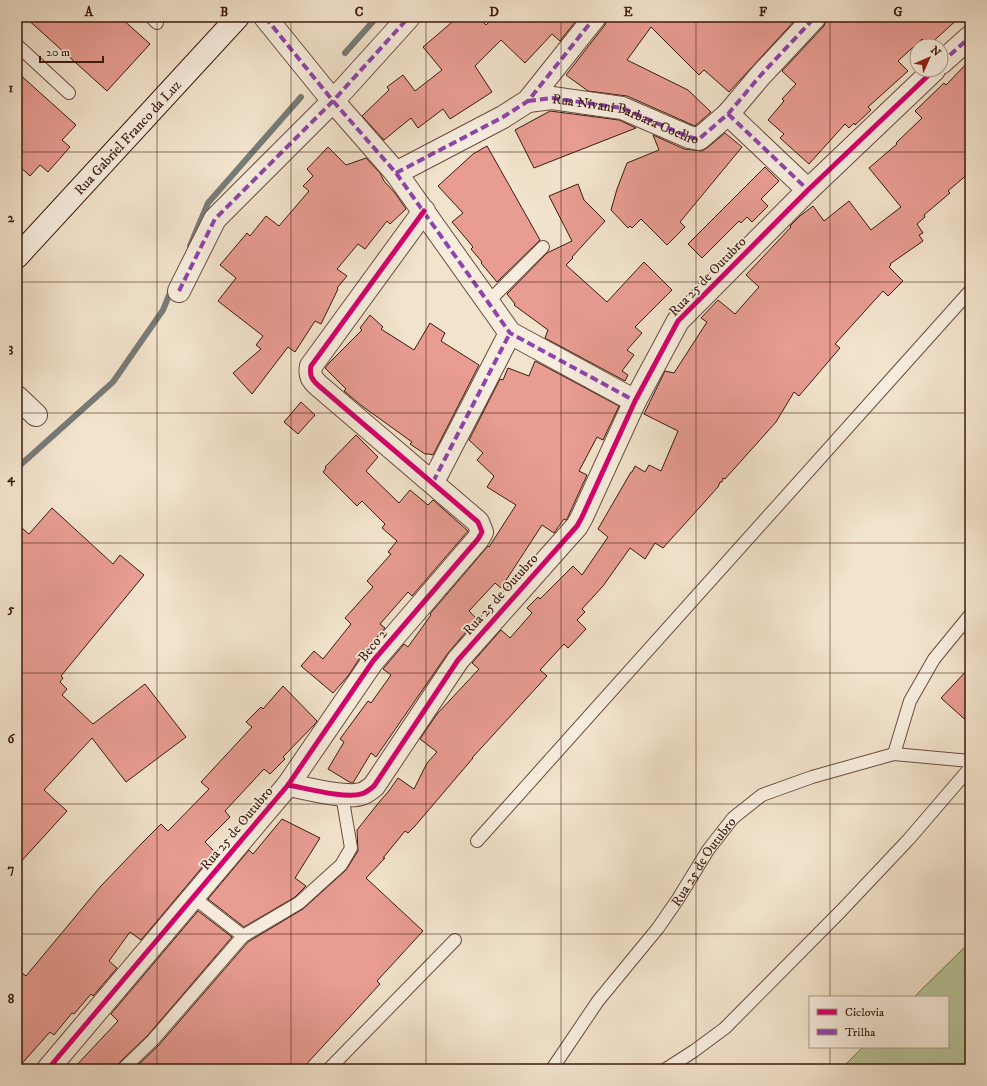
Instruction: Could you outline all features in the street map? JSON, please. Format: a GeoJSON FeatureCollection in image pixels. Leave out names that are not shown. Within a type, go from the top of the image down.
{"type":"FeatureCollection","features":[{"type":"Feature","properties":{"kind":"street","name":"Rua Gabriel Franco da Luz"},"geometry":{"type":"LineString","coordinates":[[17,257],[238,17]]}},
{"type":"Feature","properties":{"kind":"street"},"geometry":{"type":"LineString","coordinates":[[265,17],[333,101],[396,173],[510,333],[635,401]]}},
{"type":"Feature","properties":{"kind":"street"},"geometry":{"type":"LineString","coordinates":[[179,291],[215,219],[333,101],[409,17]]}},
{"type":"Feature","properties":{"kind":"street"},"geometry":{"type":"LineString","coordinates":[[396,173],[503,117],[528,101],[596,17]]}},
{"type":"Feature","properties":{"kind":"street","name":"Rua Nivani Barbara Coelho"},"geometry":{"type":"LineString","coordinates":[[528,101],[552,98],[622,108],[695,139],[699,139],[728,114],[760,76],[816,17]]}},
{"type":"Feature","properties":{"kind":"street"},"geometry":{"type":"LineString","coordinates":[[949,56],[970,37]]}},
{"type":"Feature","properties":{"kind":"street","name":"Rua 25 de Outubro"},"geometry":{"type":"LineString","coordinates":[[48,1069],[288,785],[342,795],[360,795],[374,786],[458,660],[577,526],[635,401],[678,321],[808,190],[926,78]]}},
{"type":"Feature","properties":{"kind":"street"},"geometry":{"type":"LineString","coordinates":[[728,114],[808,190]]}},
{"type":"Feature","properties":{"kind":"street"},"geometry":{"type":"LineString","coordinates":[[424,211],[311,366],[310,371],[314,382],[433,482],[510,333]]}},
{"type":"Feature","properties":{"kind":"street"},"geometry":{"type":"LineString","coordinates":[[17,397],[36,415]]}},
{"type":"Feature","properties":{"kind":"street","name":"Beco 2"},"geometry":{"type":"LineString","coordinates":[[288,785],[372,661],[478,539],[482,532],[478,522],[433,482]]}},
{"type":"Feature","properties":{"kind":"lane"},"geometry":{"type":"LineString","coordinates":[[17,45],[69,93]]}},
{"type":"Feature","properties":{"kind":"lane"},"geometry":{"type":"LineString","coordinates":[[488,302],[543,247]]}},
{"type":"Feature","properties":{"kind":"lane"},"geometry":{"type":"LineString","coordinates":[[477,841],[970,291]]}},
{"type":"Feature","properties":{"kind":"lane"},"geometry":{"type":"LineString","coordinates":[[894,754],[910,701],[934,659],[970,615]]}},
{"type":"Feature","properties":{"kind":"lane","name":"Rua 25 de Outubro"},"geometry":{"type":"LineString","coordinates":[[552,1069],[598,1001],[658,928],[708,850],[733,818],[762,795],[812,777],[894,754],[970,761]]}},
{"type":"Feature","properties":{"kind":"lane"},"geometry":{"type":"LineString","coordinates":[[666,1069],[725,1028],[846,906],[909,838],[970,768]]}},
{"type":"Feature","properties":{"kind":"lane"},"geometry":{"type":"LineString","coordinates":[[123,1069],[153,1040],[243,936],[299,903],[341,865],[351,848],[342,795]]}},
{"type":"Feature","properties":{"kind":"lane"},"geometry":{"type":"LineString","coordinates":[[193,896],[243,936]]}},
{"type":"Feature","properties":{"kind":"lane"},"geometry":{"type":"LineString","coordinates":[[329,1069],[455,940]]}},
{"type":"Feature","properties":{"kind":"green space"},"geometry":{"type":"Polygon","coordinates":[[[970,942],[970,1069],[841,1069],[862,1048],[949,1048],[949,996],[915,996],[970,942]]]}},
{"type":"Feature","properties":{"kind":"building"},"geometry":{"type":"Polygon","coordinates":[[[25,17],[120,17],[150,44],[107,91],[25,17]]]}},
{"type":"Feature","properties":{"kind":"building"},"geometry":{"type":"Polygon","coordinates":[[[458,17],[478,17],[486,25],[494,17],[579,17],[560,41],[552,34],[525,63],[501,40],[475,66],[492,92],[450,119],[443,109],[418,128],[411,118],[384,140],[362,116],[389,90],[387,87],[403,75],[415,91],[442,70],[423,47],[458,17]]]}},
{"type":"Feature","properties":{"kind":"building"},"geometry":{"type":"Polygon","coordinates":[[[607,17],[798,17],[729,92],[704,70],[699,75],[651,27],[627,60],[688,90],[711,112],[695,126],[627,96],[588,91],[566,75],[605,25],[607,17]]]}},
{"type":"Feature","properties":{"kind":"building"},"geometry":{"type":"Polygon","coordinates":[[[827,17],[960,17],[937,38],[909,38],[909,51],[898,61],[908,71],[868,107],[871,110],[855,125],[854,123],[849,128],[845,124],[809,164],[780,138],[784,134],[768,120],[784,101],[782,99],[796,84],[782,71],[824,26],[827,17]]]}},
{"type":"Feature","properties":{"kind":"building"},"geometry":{"type":"Polygon","coordinates":[[[970,60],[970,172],[948,191],[950,193],[924,215],[925,217],[917,224],[923,233],[919,235],[923,241],[890,264],[891,265],[889,267],[903,281],[888,296],[883,291],[835,344],[840,348],[799,396],[794,392],[776,422],[725,479],[723,478],[718,487],[663,548],[655,543],[645,559],[630,548],[603,586],[582,609],[585,612],[577,620],[586,629],[568,648],[564,644],[540,670],[547,676],[472,758],[415,826],[408,833],[405,831],[383,858],[385,858],[366,878],[423,931],[377,981],[380,984],[302,1069],[134,1069],[159,1045],[248,942],[303,909],[346,870],[358,851],[357,830],[398,778],[414,789],[427,763],[437,752],[420,739],[437,714],[479,669],[472,663],[501,630],[510,638],[532,613],[527,608],[538,597],[540,599],[573,566],[582,575],[608,537],[598,529],[635,466],[645,472],[649,465],[661,471],[678,431],[644,414],[665,371],[674,373],[707,322],[701,318],[718,300],[735,314],[759,287],[746,275],[791,227],[790,226],[813,206],[824,221],[849,201],[871,230],[901,207],[869,168],[897,144],[896,143],[922,118],[915,111],[944,83],[946,85],[970,60]]]}},
{"type":"Feature","properties":{"kind":"building"},"geometry":{"type":"Polygon","coordinates":[[[17,72],[76,125],[62,140],[70,147],[48,172],[40,165],[30,176],[17,164],[17,72]]]}},
{"type":"Feature","properties":{"kind":"building"},"geometry":{"type":"Polygon","coordinates":[[[550,111],[619,120],[636,128],[534,168],[515,130],[550,111]]]}},
{"type":"Feature","properties":{"kind":"building"},"geometry":{"type":"Polygon","coordinates":[[[725,133],[742,147],[680,222],[685,227],[667,245],[641,219],[632,228],[630,226],[628,228],[611,210],[627,163],[659,150],[653,135],[684,149],[702,151],[725,133]]]}},
{"type":"Feature","properties":{"kind":"building"},"geometry":{"type":"Polygon","coordinates":[[[487,146],[540,240],[497,282],[471,249],[473,247],[452,222],[463,213],[438,186],[473,154],[487,146]]]}},
{"type":"Feature","properties":{"kind":"building"},"geometry":{"type":"Polygon","coordinates":[[[328,147],[346,165],[366,158],[380,173],[384,181],[395,193],[406,209],[390,224],[387,221],[365,249],[358,244],[337,269],[347,276],[337,288],[338,289],[321,324],[315,321],[295,352],[288,347],[252,394],[233,373],[261,349],[256,345],[263,336],[218,301],[236,278],[220,265],[247,233],[250,236],[266,216],[279,226],[309,191],[303,186],[313,176],[307,169],[328,147]]]}},
{"type":"Feature","properties":{"kind":"building"},"geometry":{"type":"Polygon","coordinates":[[[765,167],[779,181],[761,199],[768,206],[752,222],[747,217],[741,223],[739,221],[702,258],[688,244],[765,167]]]}},
{"type":"Feature","properties":{"kind":"building"},"geometry":{"type":"Polygon","coordinates":[[[578,184],[584,200],[605,221],[566,265],[607,302],[644,262],[672,290],[635,327],[642,333],[627,350],[634,355],[622,371],[628,375],[625,381],[545,338],[548,330],[514,305],[515,304],[507,294],[547,253],[572,241],[549,196],[578,184]]]}},
{"type":"Feature","properties":{"kind":"building"},"geometry":{"type":"Polygon","coordinates":[[[370,315],[383,327],[381,329],[414,350],[430,323],[445,333],[441,341],[479,365],[433,455],[425,454],[410,444],[412,442],[362,406],[344,391],[346,389],[325,368],[362,330],[360,328],[370,315]]]}},
{"type":"Feature","properties":{"kind":"building"},"geometry":{"type":"Polygon","coordinates":[[[535,361],[619,406],[603,440],[597,437],[579,471],[587,475],[567,519],[564,519],[554,533],[542,525],[501,588],[495,583],[469,611],[477,619],[448,653],[376,757],[371,753],[353,783],[351,783],[328,769],[344,742],[340,739],[368,701],[371,703],[391,675],[383,669],[404,644],[408,647],[431,615],[430,614],[488,546],[489,547],[516,505],[487,487],[494,476],[477,460],[483,453],[469,440],[500,379],[503,380],[508,368],[529,376],[535,361]]]}},
{"type":"Feature","properties":{"kind":"building"},"geometry":{"type":"Polygon","coordinates":[[[301,402],[315,415],[298,434],[284,422],[301,402]]]}},
{"type":"Feature","properties":{"kind":"building"},"geometry":{"type":"Polygon","coordinates":[[[356,435],[378,457],[366,471],[399,503],[410,490],[428,505],[433,500],[468,531],[412,596],[408,592],[380,624],[385,628],[363,653],[348,676],[333,693],[301,666],[314,651],[323,659],[351,624],[345,618],[373,587],[367,581],[391,554],[388,552],[397,541],[382,528],[385,524],[362,501],[357,506],[323,472],[326,468],[325,467],[356,435]]]}},
{"type":"Feature","properties":{"kind":"building"},"geometry":{"type":"Polygon","coordinates":[[[52,508],[113,564],[120,555],[144,575],[61,676],[63,678],[60,682],[67,689],[62,695],[93,724],[145,684],[186,737],[126,782],[92,738],[44,790],[67,811],[17,866],[17,524],[29,534],[52,508]]]}},
{"type":"Feature","properties":{"kind":"building"},"geometry":{"type":"Polygon","coordinates":[[[970,667],[970,724],[941,698],[970,667]]]}},
{"type":"Feature","properties":{"kind":"building"},"geometry":{"type":"Polygon","coordinates":[[[283,686],[317,721],[315,724],[283,757],[285,759],[270,774],[264,769],[225,811],[230,817],[205,842],[215,852],[141,940],[130,932],[109,961],[117,968],[93,996],[91,994],[74,1014],[72,1013],[54,1035],[50,1032],[17,1069],[17,969],[26,976],[100,887],[143,842],[161,824],[168,831],[209,789],[201,782],[252,727],[246,722],[261,707],[263,709],[283,686]]]}},
{"type":"Feature","properties":{"kind":"building"},"geometry":{"type":"Polygon","coordinates":[[[282,819],[320,838],[295,878],[306,886],[295,897],[244,927],[208,899],[249,850],[253,854],[282,819]]]}},
{"type":"Feature","properties":{"kind":"building"},"geometry":{"type":"Polygon","coordinates":[[[198,911],[232,937],[148,1035],[118,1064],[116,1069],[73,1069],[118,1021],[111,1014],[198,911]]]}},
{"type":"Feature","properties":{"kind":"waterway"},"geometry":{"type":"LineString","coordinates":[[345,53],[377,17]]}},
{"type":"Feature","properties":{"kind":"waterway"},"geometry":{"type":"LineString","coordinates":[[190,246],[208,203],[301,97]]}},
{"type":"Feature","properties":{"kind":"waterway"},"geometry":{"type":"LineString","coordinates":[[17,468],[113,382],[163,310],[172,288]]}},
{"type":"Feature","properties":{"kind":"marked path"},"geometry":{"type":"LineString","coordinates":[[265,17],[333,101],[396,173],[510,333],[635,401]]}},
{"type":"Feature","properties":{"kind":"marked path"},"geometry":{"type":"LineString","coordinates":[[179,291],[215,219],[333,101],[409,17]]}},
{"type":"Feature","properties":{"kind":"marked path"},"geometry":{"type":"LineString","coordinates":[[396,173],[503,117],[528,101],[595,17]]}},
{"type":"Feature","properties":{"kind":"marked path"},"geometry":{"type":"LineString","coordinates":[[528,101],[552,98],[622,108],[689,137],[699,139],[728,114],[760,76],[815,17]]}},
{"type":"Feature","properties":{"kind":"marked path"},"geometry":{"type":"LineString","coordinates":[[949,56],[970,37]]}},
{"type":"Feature","properties":{"kind":"marked path"},"geometry":{"type":"LineString","coordinates":[[728,114],[808,190]]}},
{"type":"Feature","properties":{"kind":"marked path"},"geometry":{"type":"LineString","coordinates":[[433,482],[510,333]]}},
{"type":"Feature","properties":{"kind":"cycle path"},"geometry":{"type":"LineString","coordinates":[[288,785],[346,795],[363,793],[374,786],[458,660],[577,526],[635,401],[678,321],[808,190],[926,78]]}},
{"type":"Feature","properties":{"kind":"cycle path"},"geometry":{"type":"LineString","coordinates":[[48,1069],[288,785],[373,661],[478,539],[482,532],[478,522],[319,386],[311,375],[311,366],[424,211]]}}]}
